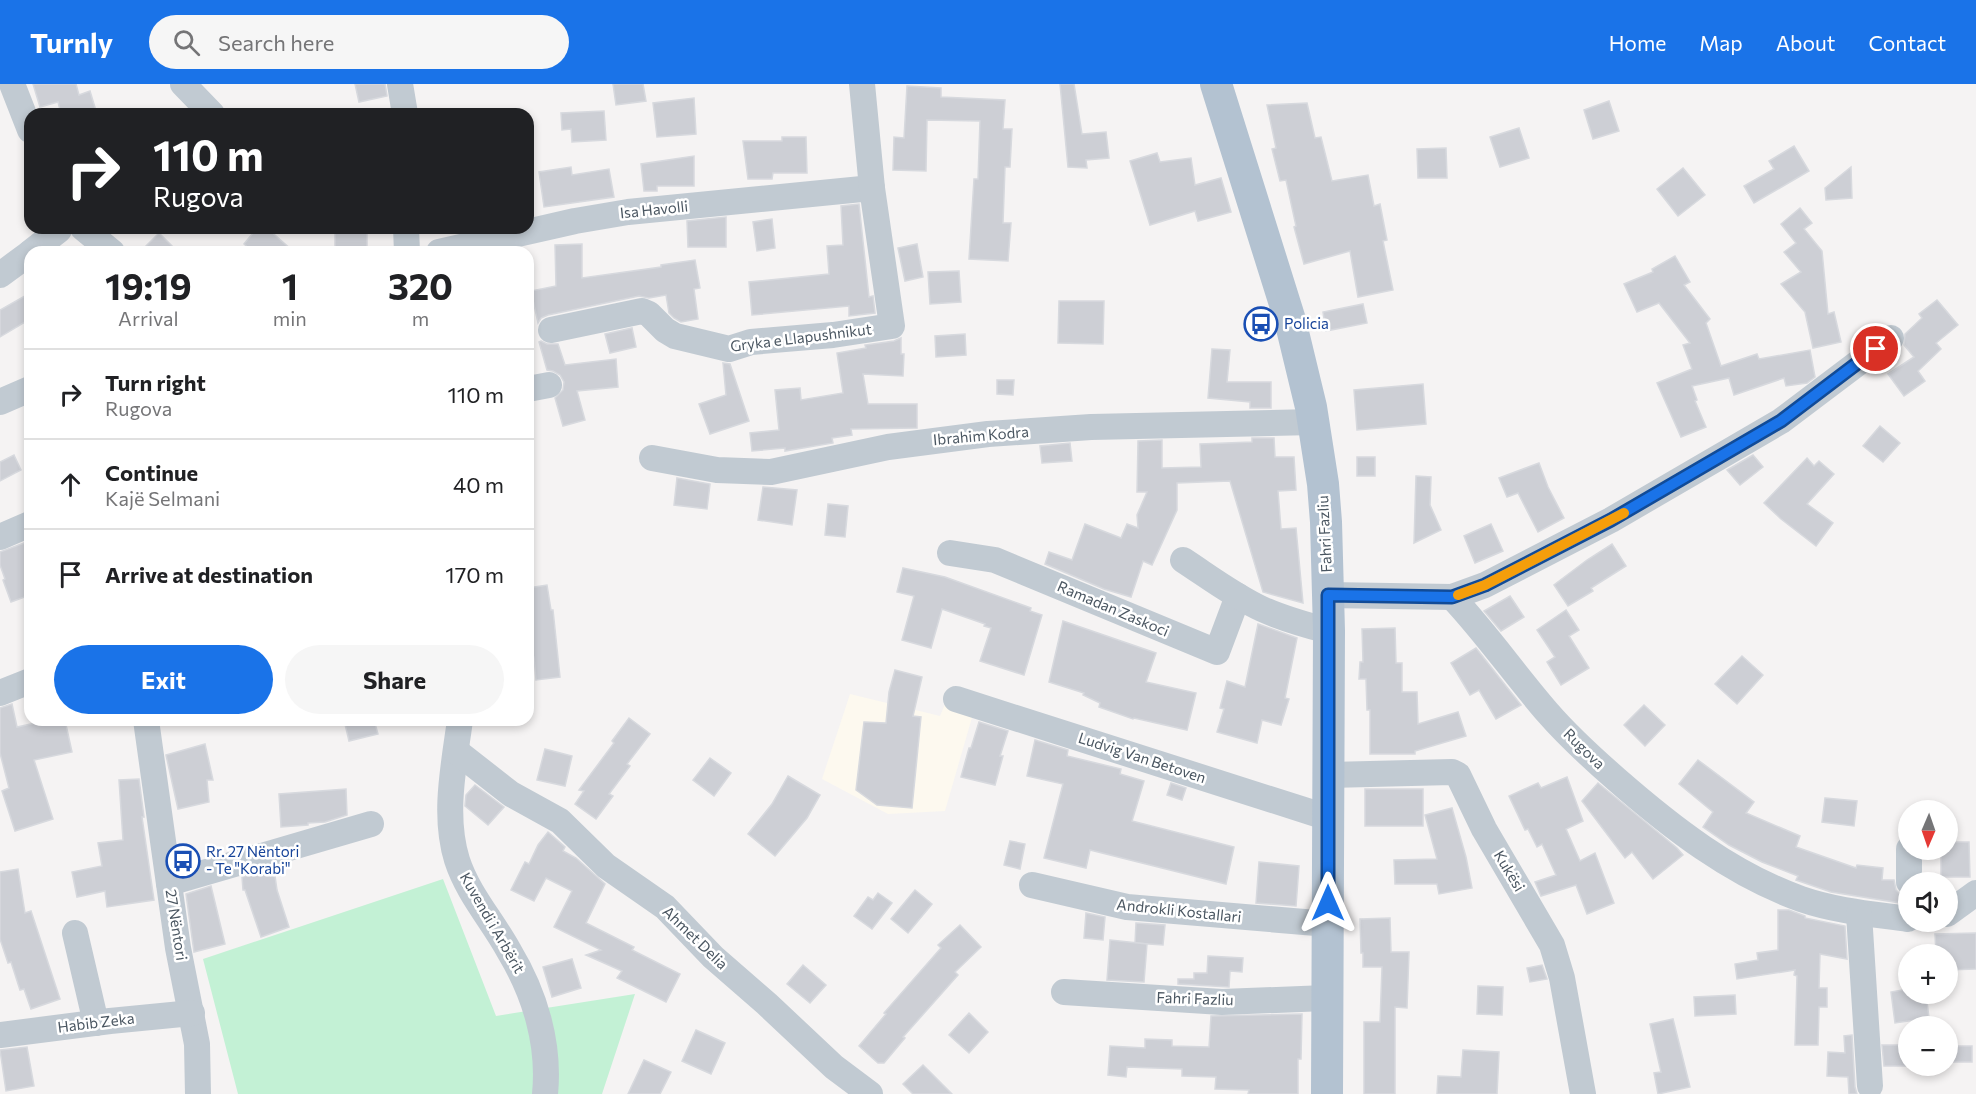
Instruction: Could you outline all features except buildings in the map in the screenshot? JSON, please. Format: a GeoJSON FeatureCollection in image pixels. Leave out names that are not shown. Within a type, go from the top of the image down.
{"type":"FeatureCollection","features":[{"type":"Feature","properties":{"kind":"main road","name":"Fahri Fazliu"},"geometry":{"type":"LineString","coordinates":[[1216,84],[1290,320],[1314,422],[1323,484],[1329,631],[1327,1094]]}},
{"type":"Feature","properties":{"kind":"street"},"geometry":{"type":"LineString","coordinates":[[12,84],[24,115]]}},
{"type":"Feature","properties":{"kind":"street"},"geometry":{"type":"LineString","coordinates":[[183,84],[206,108]]}},
{"type":"Feature","properties":{"kind":"street"},"geometry":{"type":"LineString","coordinates":[[400,84],[404,108]]}},
{"type":"Feature","properties":{"kind":"street","name":"Gryka e Llapushnikut"},"geometry":{"type":"LineString","coordinates":[[551,330],[642,311],[649,314],[665,330],[675,336],[729,349],[751,342],[833,335],[892,326],[872,188],[862,84]]}},
{"type":"Feature","properties":{"kind":"street","name":"Isa Havolli"},"geometry":{"type":"LineString","coordinates":[[534,230],[628,212],[872,188]]}},
{"type":"Feature","properties":{"kind":"street"},"geometry":{"type":"LineString","coordinates":[[42,246],[66,234],[97,246]]}},
{"type":"Feature","properties":{"kind":"street","name":"Isa Havolli"},"geometry":{"type":"LineString","coordinates":[[465,246],[517,234]]}},
{"type":"Feature","properties":{"kind":"street"},"geometry":{"type":"LineString","coordinates":[[0,275],[24,257]]}},
{"type":"Feature","properties":{"kind":"street"},"geometry":{"type":"LineString","coordinates":[[1328,595],[1452,597],[1485,585],[1611,520],[1781,421],[1891,338]]}},
{"type":"Feature","properties":{"kind":"street"},"geometry":{"type":"LineString","coordinates":[[0,402],[24,392]]}},
{"type":"Feature","properties":{"kind":"street","name":"Ibrahim Kodra"},"geometry":{"type":"LineString","coordinates":[[652,458],[717,470],[771,472],[888,447],[988,434],[1091,427],[1314,422]]}},
{"type":"Feature","properties":{"kind":"street"},"geometry":{"type":"LineString","coordinates":[[0,537],[24,527]]}},
{"type":"Feature","properties":{"kind":"street","name":"Ramadan Zaskoci"},"geometry":{"type":"LineString","coordinates":[[950,553],[995,560],[1217,652],[1238,596]]}},
{"type":"Feature","properties":{"kind":"street"},"geometry":{"type":"LineString","coordinates":[[1183,560],[1261,609],[1329,631]]}},
{"type":"Feature","properties":{"kind":"street","name":"Rugova"},"geometry":{"type":"LineString","coordinates":[[1452,597],[1556,721],[1590,755],[1633,794],[1714,856],[1738,871],[1802,899],[1859,914],[1898,918]]}},
{"type":"Feature","properties":{"kind":"street"},"geometry":{"type":"LineString","coordinates":[[0,693],[24,683]]}},
{"type":"Feature","properties":{"kind":"street","name":"Ludvig Van Betoven"},"geometry":{"type":"LineString","coordinates":[[956,699],[1329,818]]}},
{"type":"Feature","properties":{"kind":"street","name":"27 Nëntori"},"geometry":{"type":"LineString","coordinates":[[147,726],[178,948],[197,1044],[198,1094]]}},
{"type":"Feature","properties":{"kind":"street","name":"Kuvendi i Arbërit"},"geometry":{"type":"LineString","coordinates":[[459,726],[451,794],[451,831],[457,859],[467,885],[509,950],[529,992],[541,1025],[546,1049],[545,1094]]}},
{"type":"Feature","properties":{"kind":"street","name":"Ahmet Delia"},"geometry":{"type":"LineString","coordinates":[[456,751],[511,794],[560,822],[606,866],[665,907],[713,957],[834,1067],[870,1094]]}},
{"type":"Feature","properties":{"kind":"street","name":"Kukësi"},"geometry":{"type":"LineString","coordinates":[[1329,775],[1452,772],[1458,775],[1484,829],[1552,945],[1562,978],[1583,1094]]}},
{"type":"Feature","properties":{"kind":"street"},"geometry":{"type":"LineString","coordinates":[[170,884],[371,824]]}},
{"type":"Feature","properties":{"kind":"street","name":"Androkli Kostallari"},"geometry":{"type":"LineString","coordinates":[[1032,885],[1127,907],[1328,924]]}},
{"type":"Feature","properties":{"kind":"street"},"geometry":{"type":"LineString","coordinates":[[1958,907],[1976,893]]}},
{"type":"Feature","properties":{"kind":"street"},"geometry":{"type":"LineString","coordinates":[[1859,914],[1870,1086]]}},
{"type":"Feature","properties":{"kind":"street"},"geometry":{"type":"LineString","coordinates":[[1958,915],[1976,916]]}},
{"type":"Feature","properties":{"kind":"street"},"geometry":{"type":"LineString","coordinates":[[75,933],[96,1023]]}},
{"type":"Feature","properties":{"kind":"street","name":"Fahri Fazliu"},"geometry":{"type":"LineString","coordinates":[[1064,992],[1222,1002],[1326,998]]}},
{"type":"Feature","properties":{"kind":"street","name":"Habib Zeka"},"geometry":{"type":"LineString","coordinates":[[0,1035],[192,1013]]}},
{"type":"Feature","properties":{"kind":"shaded area"},"geometry":{"type":"Polygon","coordinates":[[[850,694],[940,716],[945,704],[973,714],[945,811],[888,814],[822,779],[850,694]]]}},
{"type":"Feature","properties":{"kind":"green space"},"geometry":{"type":"Polygon","coordinates":[[[443,879],[496,1016],[635,994],[602,1094],[238,1094],[203,959],[443,879]]]}},
{"type":"Feature","properties":{"kind":"slow traffic"},"geometry":{"type":"LineString","coordinates":[[1458,595],[1485,585],[1624,513]]}},
{"type":"Feature","properties":{"kind":"place","name":"Policia"},"geometry":{"type":"Point","coordinates":[1261,324]}},
{"type":"Feature","properties":{"kind":"place","name":"Rr. 27 Nëntori - Te \"Korabi\""},"geometry":{"type":"Point","coordinates":[183,861]}},
{"type":"Feature","properties":{"kind":"route"},"geometry":{"type":"LineString","coordinates":[[1328,903],[1328,595],[1452,597],[1485,585],[1611,520],[1781,421],[1876,349]]}}]}
